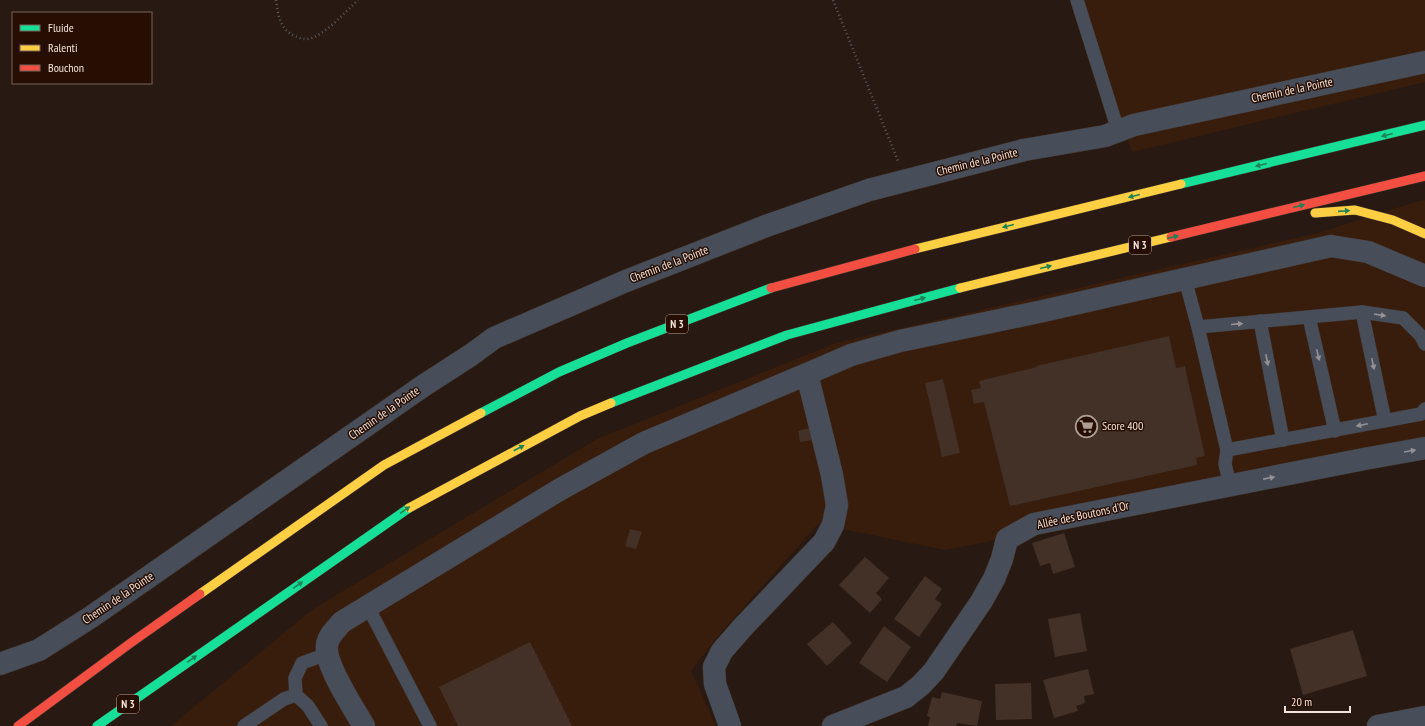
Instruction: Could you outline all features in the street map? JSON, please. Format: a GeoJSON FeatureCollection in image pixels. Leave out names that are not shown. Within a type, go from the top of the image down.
{"type":"FeatureCollection","features":[{"type":"Feature","properties":{"kind":"highway","name":"N 3"},"geometry":{"type":"LineString","coordinates":[[18,726],[132,642],[384,465],[559,372],[627,343],[780,286],[938,243],[1425,125]]}},
{"type":"Feature","properties":{"kind":"highway","name":"N 3"},"geometry":{"type":"LineString","coordinates":[[97,726],[410,507],[580,416],[645,389],[787,335],[855,316],[951,290],[1425,176]]}},
{"type":"Feature","properties":{"kind":"highway"},"geometry":{"type":"LineString","coordinates":[[1211,237],[1309,213],[1355,210],[1393,220],[1425,234]]}},
{"type":"Feature","properties":{"kind":"highway"},"geometry":{"type":"LineString","coordinates":[[855,316],[911,310],[948,301]]}},
{"type":"Feature","properties":{"kind":"highway"},"geometry":{"type":"LineString","coordinates":[[13,726],[132,642]]}},
{"type":"Feature","properties":{"kind":"highway"},"geometry":{"type":"LineString","coordinates":[[120,720],[160,682]]}},
{"type":"Feature","properties":{"kind":"street","name":"Chemin de la Pointe"},"geometry":{"type":"LineString","coordinates":[[0,664],[39,650],[91,617],[494,338],[626,281],[766,226],[869,190],[1024,150],[1104,136],[1134,125],[1425,62]]}},
{"type":"Feature","properties":{"kind":"street"},"geometry":{"type":"LineString","coordinates":[[364,726],[345,693],[327,654],[327,644],[330,636],[342,622],[559,490],[644,443],[851,355],[900,341],[1331,246],[1368,252],[1425,276]]}},
{"type":"Feature","properties":{"kind":"street"},"geometry":{"type":"LineString","coordinates":[[730,726],[715,684],[714,667],[722,651],[824,542],[833,525],[837,505],[832,475],[807,374]]}},
{"type":"Feature","properties":{"kind":"street","name":"Allée des Boutons d'Or"},"geometry":{"type":"LineString","coordinates":[[833,726],[906,697],[930,676],[981,602],[1002,559],[1007,539],[1034,524],[1425,448]]}},
{"type":"Feature","properties":{"kind":"street"},"geometry":{"type":"LineString","coordinates":[[1378,726],[1425,717]]}},
{"type":"Feature","properties":{"kind":"lane"},"geometry":{"type":"LineString","coordinates":[[1078,0],[1118,130]]}},
{"type":"Feature","properties":{"kind":"lane"},"geometry":{"type":"LineString","coordinates":[[1185,279],[1227,450],[1225,464],[1230,485]]}},
{"type":"Feature","properties":{"kind":"lane"},"geometry":{"type":"LineString","coordinates":[[1198,327],[1362,312],[1403,318],[1421,336],[1425,344]]}},
{"type":"Feature","properties":{"kind":"lane"},"geometry":{"type":"LineString","coordinates":[[1362,312],[1385,421]]}},
{"type":"Feature","properties":{"kind":"lane"},"geometry":{"type":"LineString","coordinates":[[1309,317],[1335,431]]}},
{"type":"Feature","properties":{"kind":"lane"},"geometry":{"type":"LineString","coordinates":[[1260,321],[1283,440]]}},
{"type":"Feature","properties":{"kind":"lane"},"geometry":{"type":"LineString","coordinates":[[1227,450],[1421,414],[1425,409]]}},
{"type":"Feature","properties":{"kind":"lane"},"geometry":{"type":"LineString","coordinates":[[368,607],[430,726]]}},
{"type":"Feature","properties":{"kind":"lane"},"geometry":{"type":"LineString","coordinates":[[321,726],[308,706],[296,695],[295,678],[302,663],[327,654]]}},
{"type":"Feature","properties":{"kind":"lane"},"geometry":{"type":"LineString","coordinates":[[244,726],[284,699],[296,695]]}},
{"type":"Feature","properties":{"kind":"path"},"geometry":{"type":"LineString","coordinates":[[276,0],[283,28],[291,34],[304,39],[316,37],[358,0]]}},
{"type":"Feature","properties":{"kind":"path"},"geometry":{"type":"LineString","coordinates":[[833,0],[906,180]]}},
{"type":"Feature","properties":{"kind":"shaded area"},"geometry":{"type":"Polygon","coordinates":[[[1076,0],[1425,0],[1425,82],[1132,152],[1076,0]]]}},
{"type":"Feature","properties":{"kind":"shaded area"},"geometry":{"type":"Polygon","coordinates":[[[1425,200],[1425,458],[945,550],[818,524],[720,634],[691,671],[716,726],[171,726],[313,609],[597,439],[836,343],[1318,233],[1425,200]]]}},
{"type":"Feature","properties":{"kind":"building"},"geometry":{"type":"Polygon","coordinates":[[[1169,336],[1176,368],[1185,366],[1205,456],[1196,458],[1197,465],[1010,506],[984,402],[974,404],[971,390],[981,388],[979,381],[1037,367],[1036,366],[1169,336]]]}},
{"type":"Feature","properties":{"kind":"building"},"geometry":{"type":"Polygon","coordinates":[[[943,379],[960,453],[942,457],[925,383],[943,379]]]}},
{"type":"Feature","properties":{"kind":"building"},"geometry":{"type":"Polygon","coordinates":[[[809,428],[812,440],[800,442],[798,431],[809,428]]]}},
{"type":"Feature","properties":{"kind":"building"},"geometry":{"type":"Polygon","coordinates":[[[630,529],[642,532],[636,549],[625,546],[630,529]]]}},
{"type":"Feature","properties":{"kind":"building"},"geometry":{"type":"Polygon","coordinates":[[[1064,533],[1075,567],[1053,574],[1050,563],[1040,566],[1032,543],[1064,533]]]}},
{"type":"Feature","properties":{"kind":"building"},"geometry":{"type":"Polygon","coordinates":[[[865,557],[889,578],[876,593],[882,599],[870,613],[839,585],[865,557]]]}},
{"type":"Feature","properties":{"kind":"building"},"geometry":{"type":"Polygon","coordinates":[[[925,576],[942,589],[935,599],[942,604],[919,637],[894,619],[925,576]]]}},
{"type":"Feature","properties":{"kind":"building"},"geometry":{"type":"Polygon","coordinates":[[[1080,613],[1087,651],[1055,657],[1048,619],[1080,613]]]}},
{"type":"Feature","properties":{"kind":"building"},"geometry":{"type":"Polygon","coordinates":[[[833,622],[852,643],[827,666],[807,644],[833,622]]]}},
{"type":"Feature","properties":{"kind":"building"},"geometry":{"type":"Polygon","coordinates":[[[884,626],[911,647],[887,682],[859,663],[884,626]]]}},
{"type":"Feature","properties":{"kind":"building"},"geometry":{"type":"Polygon","coordinates":[[[1353,630],[1367,676],[1303,695],[1290,649],[1353,630]]]}},
{"type":"Feature","properties":{"kind":"building"},"geometry":{"type":"Polygon","coordinates":[[[530,642],[572,726],[458,726],[439,687],[530,642]]]}},
{"type":"Feature","properties":{"kind":"building"},"geometry":{"type":"Polygon","coordinates":[[[1088,669],[1094,694],[1084,696],[1085,703],[1076,706],[1078,711],[1054,718],[1043,680],[1088,669]]]}},
{"type":"Feature","properties":{"kind":"building"},"geometry":{"type":"Polygon","coordinates":[[[1031,683],[1032,719],[996,720],[995,684],[1031,683]]]}},
{"type":"Feature","properties":{"kind":"building"},"geometry":{"type":"Polygon","coordinates":[[[942,692],[982,701],[977,726],[957,723],[956,726],[928,726],[930,717],[927,716],[932,697],[940,699],[942,692]]]}},
{"type":"Feature","properties":{"kind":"traffic: fast"},"geometry":{"type":"LineString","coordinates":[[1181,184],[1425,125]]}},
{"type":"Feature","properties":{"kind":"traffic: fast"},"geometry":{"type":"LineString","coordinates":[[481,413],[559,372],[627,343],[771,288]]}},
{"type":"Feature","properties":{"kind":"traffic: fast"},"geometry":{"type":"LineString","coordinates":[[611,403],[787,335],[960,288]]}},
{"type":"Feature","properties":{"kind":"traffic: fast"},"geometry":{"type":"LineString","coordinates":[[97,726],[409,508]]}},
{"type":"Feature","properties":{"kind":"traffic: slow"},"geometry":{"type":"LineString","coordinates":[[915,249],[1181,184]]}},
{"type":"Feature","properties":{"kind":"traffic: slow"},"geometry":{"type":"LineString","coordinates":[[1315,213],[1355,210],[1393,220],[1425,234]]}},
{"type":"Feature","properties":{"kind":"traffic: slow"},"geometry":{"type":"LineString","coordinates":[[960,288],[1171,237]]}},
{"type":"Feature","properties":{"kind":"traffic: slow"},"geometry":{"type":"LineString","coordinates":[[409,508],[580,416],[611,403]]}},
{"type":"Feature","properties":{"kind":"traffic: slow"},"geometry":{"type":"LineString","coordinates":[[200,594],[384,465],[481,413]]}},
{"type":"Feature","properties":{"kind":"traffic: jam"},"geometry":{"type":"LineString","coordinates":[[1171,237],[1425,176]]}},
{"type":"Feature","properties":{"kind":"traffic: jam"},"geometry":{"type":"LineString","coordinates":[[771,288],[915,249]]}},
{"type":"Feature","properties":{"kind":"traffic: jam"},"geometry":{"type":"LineString","coordinates":[[18,726],[200,594]]}},
{"type":"Feature","properties":{"kind":"place","name":"Score 400"},"geometry":{"type":"Point","coordinates":[1087,426]}}]}
